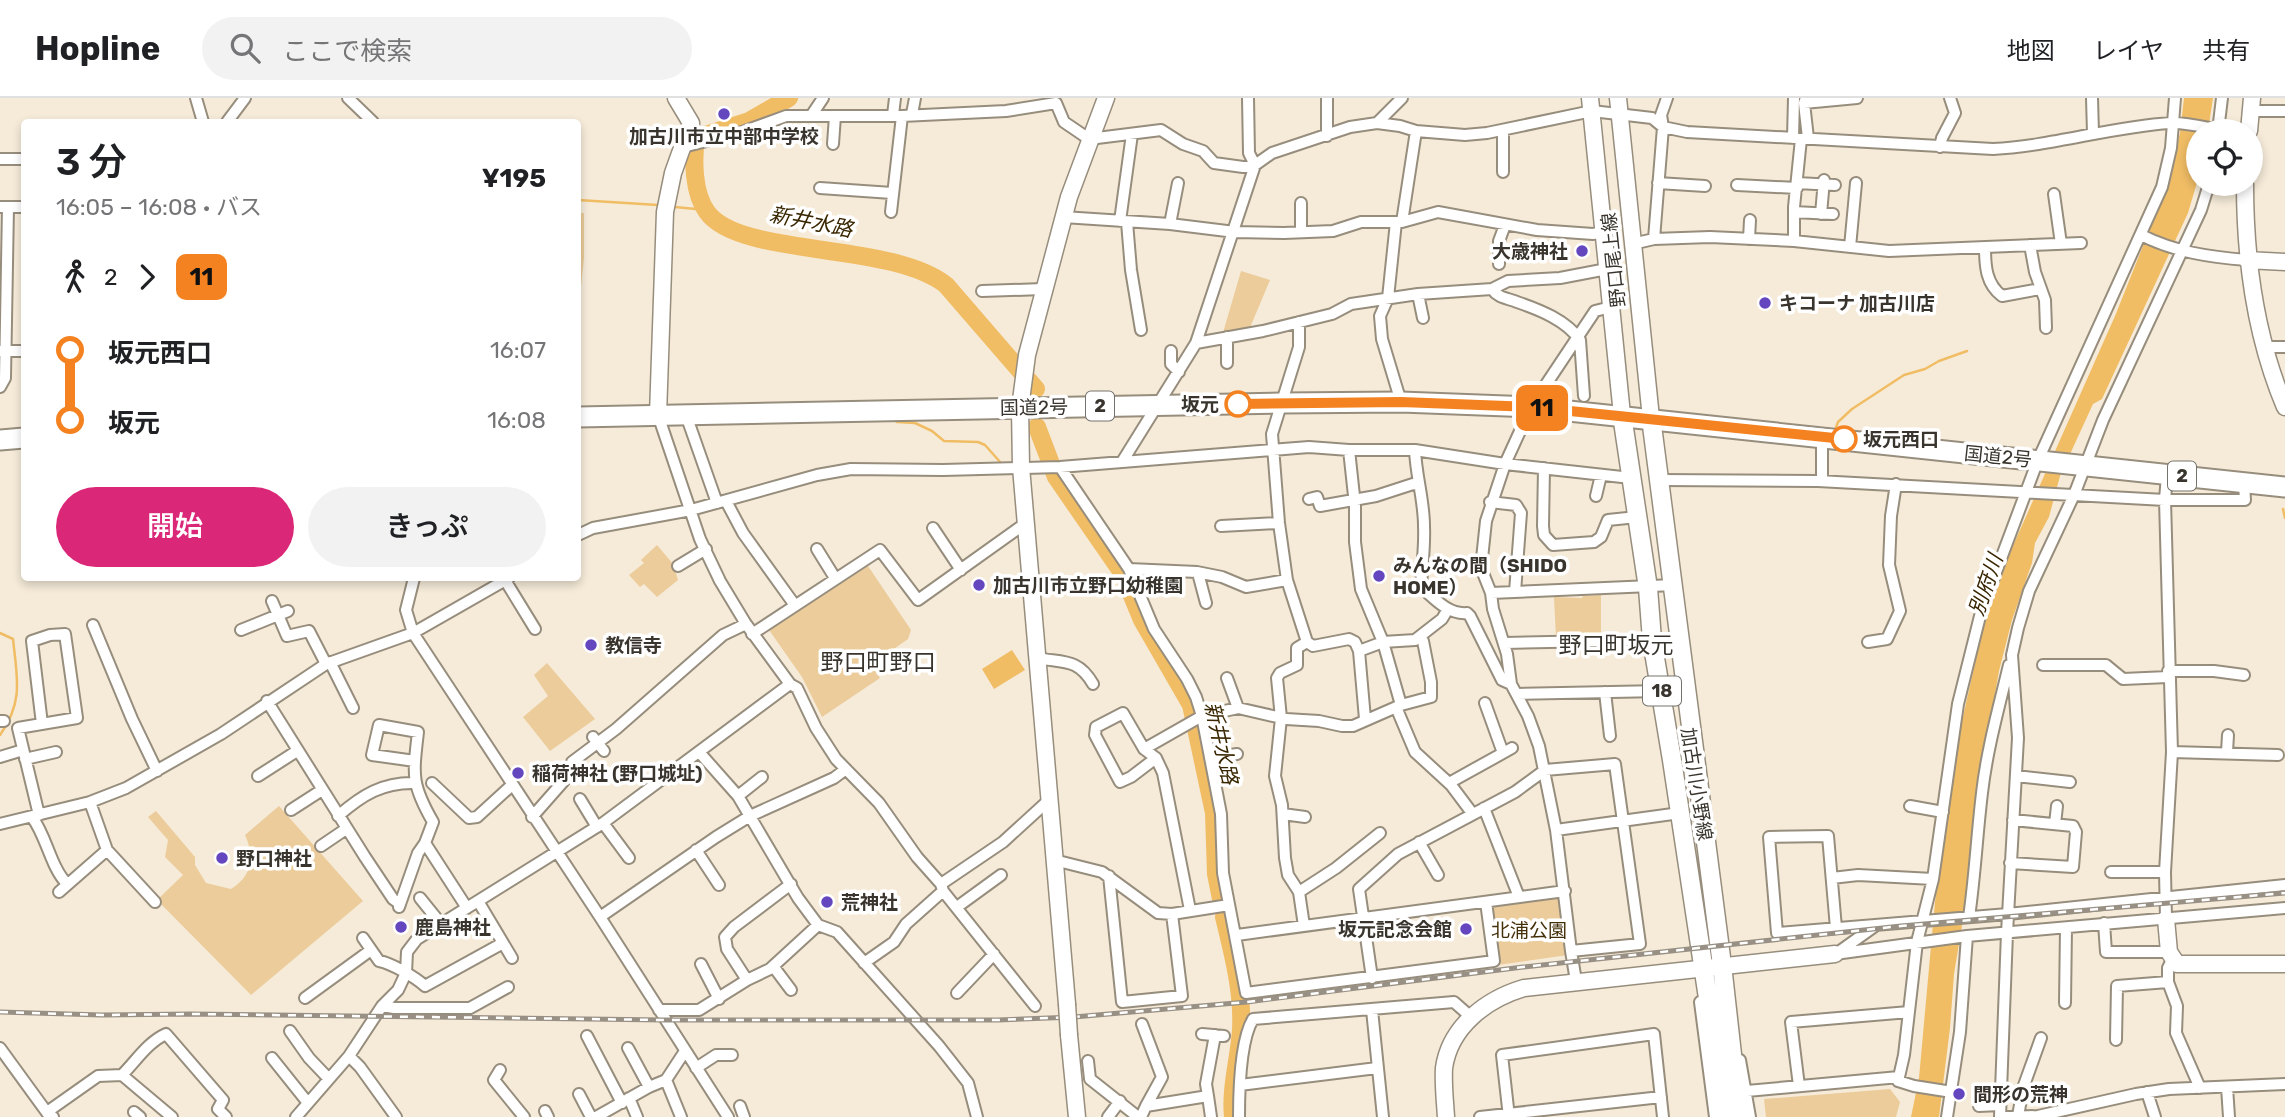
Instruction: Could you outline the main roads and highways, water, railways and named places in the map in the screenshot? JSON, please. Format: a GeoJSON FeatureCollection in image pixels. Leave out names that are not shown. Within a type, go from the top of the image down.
{"type":"FeatureCollection","features":[{"type":"Feature","properties":{"kind":"highway","name":"国道2号"},"geometry":{"type":"LineString","coordinates":[[581,417],[1282,403],[1401,402],[1531,407],[2285,487]]}},
{"type":"Feature","properties":{"kind":"highway"},"geometry":{"type":"LineString","coordinates":[[0,440],[21,438]]}},
{"type":"Feature","properties":{"kind":"main road","name":"加古川小野線"},"geometry":{"type":"LineString","coordinates":[[1622,415],[1648,588],[1652,640],[1726,1117]]}},
{"type":"Feature","properties":{"kind":"main road","name":"加古川小野線"},"geometry":{"type":"LineString","coordinates":[[1651,418],[1723,965],[1739,1117]]}},
{"type":"Feature","properties":{"kind":"waterway","name":"新井水路"},"geometry":{"type":"LineString","coordinates":[[789,98],[749,121],[696,138],[694,166],[699,196],[707,212],[724,227],[750,237],[890,262],[921,271],[946,285],[1036,389]]}},
{"type":"Feature","properties":{"kind":"waterway"},"geometry":{"type":"LineString","coordinates":[[581,200],[658,205]]}},
{"type":"Feature","properties":{"kind":"waterway"},"geometry":{"type":"LineString","coordinates":[[675,207],[706,210]]}},
{"type":"Feature","properties":{"kind":"waterway"},"geometry":{"type":"LineString","coordinates":[[1835,430],[1838,422],[1852,409],[1904,375],[1967,351]]}},
{"type":"Feature","properties":{"kind":"waterway"},"geometry":{"type":"LineString","coordinates":[[894,420],[915,423],[932,431],[944,441],[978,442],[985,445],[1001,463]]}},
{"type":"Feature","properties":{"kind":"waterway","name":"新井水路"},"geometry":{"type":"LineString","coordinates":[[1037,427],[1056,477],[1123,574],[1142,620],[1191,705],[1214,813],[1216,874],[1221,899]]}},
{"type":"Feature","properties":{"kind":"waterway"},"geometry":{"type":"LineString","coordinates":[[2283,509],[2285,518]]}},
{"type":"Feature","properties":{"kind":"waterway"},"geometry":{"type":"LineString","coordinates":[[0,633],[13,639],[17,689],[13,711],[0,735]]}},
{"type":"Feature","properties":{"kind":"waterway","name":"新井水路"},"geometry":{"type":"LineString","coordinates":[[1224,917],[1237,973],[1241,1016],[1233,1117]]}},
{"type":"Feature","properties":{"kind":"railway"},"geometry":{"type":"LineString","coordinates":[[0,1012],[665,1020],[998,1020],[1074,1017],[1247,1002],[1523,967],[1901,926],[2285,893]]}},
{"type":"Feature","properties":{"kind":"place","name":"加古川市立中部中学校"},"geometry":{"type":"Point","coordinates":[724,114]}},
{"type":"Feature","properties":{"kind":"place","name":"大歳神社"},"geometry":{"type":"Point","coordinates":[1582,251]}},
{"type":"Feature","properties":{"kind":"place","name":"キコーナ 加古川店"},"geometry":{"type":"Point","coordinates":[1765,303]}},
{"type":"Feature","properties":{"kind":"place","name":"坂元"},"geometry":{"type":"Point","coordinates":[1238,404]}},
{"type":"Feature","properties":{"kind":"place","name":"坂元西口"},"geometry":{"type":"Point","coordinates":[1844,439]}},
{"type":"Feature","properties":{"kind":"place","name":"みんなの間（SHIDO HOME）"},"geometry":{"type":"Point","coordinates":[1379,576]}},
{"type":"Feature","properties":{"kind":"place","name":"加古川市立野口幼稚園"},"geometry":{"type":"Point","coordinates":[979,585]}},
{"type":"Feature","properties":{"kind":"place","name":"教信寺"},"geometry":{"type":"Point","coordinates":[591,645]}},
{"type":"Feature","properties":{"kind":"place","name":"稲荷神社 (野口城址)"},"geometry":{"type":"Point","coordinates":[518,773]}},
{"type":"Feature","properties":{"kind":"place","name":"野口神社"},"geometry":{"type":"Point","coordinates":[222,858]}},
{"type":"Feature","properties":{"kind":"place","name":"荒神社"},"geometry":{"type":"Point","coordinates":[827,902]}},
{"type":"Feature","properties":{"kind":"place","name":"鹿島神社"},"geometry":{"type":"Point","coordinates":[401,927]}},
{"type":"Feature","properties":{"kind":"place","name":"坂元記念会館"},"geometry":{"type":"Point","coordinates":[1466,929]}},
{"type":"Feature","properties":{"kind":"place","name":"間形の荒神"},"geometry":{"type":"Point","coordinates":[1959,1094]}},
{"type":"Feature","properties":{"kind":"district","name":"野口町坂元"},"geometry":{"type":"Point","coordinates":[1616,645]}},
{"type":"Feature","properties":{"kind":"district","name":"野口町野口"},"geometry":{"type":"Point","coordinates":[878,662]}},
{"type":"Feature","properties":{"kind":"water label","name":"別府川"},"geometry":{"type":"Point","coordinates":[1986,585]}},
{"type":"Feature","properties":{"kind":"park label","name":"北浦公園"},"geometry":{"type":"Point","coordinates":[1529,930]}}]}
